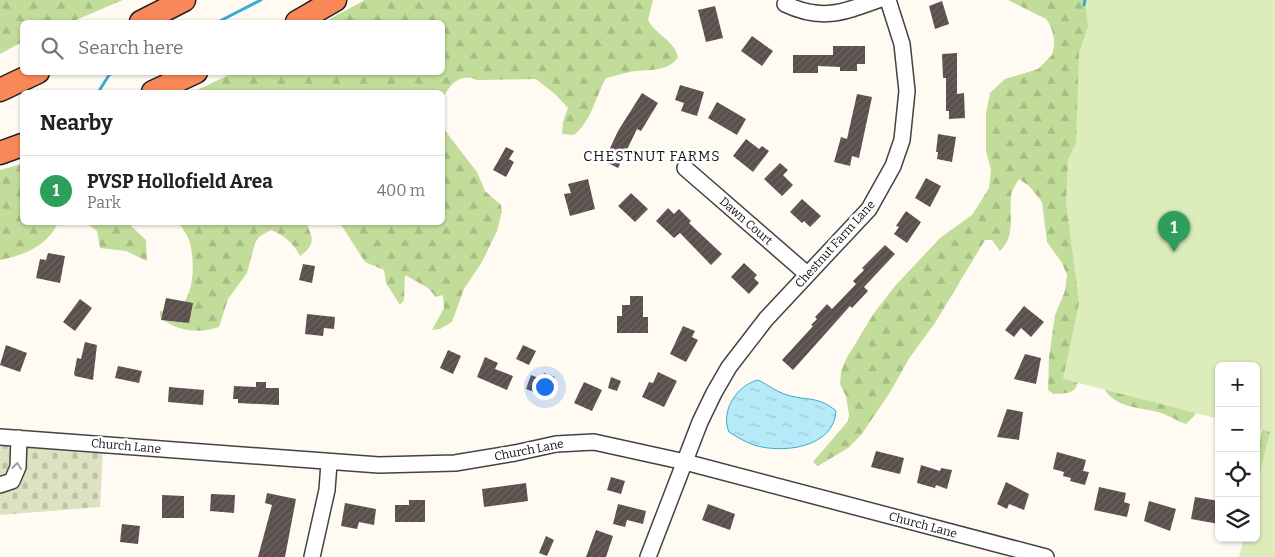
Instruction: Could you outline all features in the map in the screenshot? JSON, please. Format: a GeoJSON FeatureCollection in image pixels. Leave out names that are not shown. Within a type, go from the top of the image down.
{"type":"FeatureCollection","features":[{"type":"Feature","properties":{"kind":"highway"},"geometry":{"type":"LineString","coordinates":[[146,20],[184,0]]}},
{"type":"Feature","properties":{"kind":"highway"},"geometry":{"type":"LineString","coordinates":[[300,20],[334,0]]}},
{"type":"Feature","properties":{"kind":"highway"},"geometry":{"type":"LineString","coordinates":[[0,90],[32,75]]}},
{"type":"Feature","properties":{"kind":"highway"},"geometry":{"type":"LineString","coordinates":[[157,90],[190,75]]}},
{"type":"Feature","properties":{"kind":"highway"},"geometry":{"type":"LineString","coordinates":[[0,153],[20,146]]}},
{"type":"Feature","properties":{"kind":"street"},"geometry":{"type":"LineString","coordinates":[[785,4],[801,11],[831,14],[878,0]]}},
{"type":"Feature","properties":{"kind":"street","name":"Chestnut Farm Lane"},"geometry":{"type":"LineString","coordinates":[[648,557],[710,400],[729,367],[766,319],[869,209],[894,166],[902,140],[907,92],[902,44],[888,0]]}},
{"type":"Feature","properties":{"kind":"street","name":"Dawn Court"},"geometry":{"type":"LineString","coordinates":[[686,168],[807,274]]}},
{"type":"Feature","properties":{"kind":"street","name":"Church Lane"},"geometry":{"type":"LineString","coordinates":[[0,436],[329,463],[404,465],[455,463],[572,442],[620,447],[685,462],[1046,557]]}},
{"type":"Feature","properties":{"kind":"street"},"geometry":{"type":"LineString","coordinates":[[0,484],[12,481],[16,476],[19,438]]}},
{"type":"Feature","properties":{"kind":"street"},"geometry":{"type":"LineString","coordinates":[[312,557],[327,490],[329,463]]}},
{"type":"Feature","properties":{"kind":"green space"},"geometry":{"type":"Polygon","coordinates":[[[0,0],[123,0],[76,20],[20,20],[20,43],[0,54],[0,0]]]}},
{"type":"Feature","properties":{"kind":"green space"},"geometry":{"type":"Polygon","coordinates":[[[365,0],[653,0],[648,20],[673,46],[678,57],[674,62],[662,68],[606,78],[589,116],[574,135],[562,134],[563,122],[568,108],[556,95],[536,79],[477,80],[465,78],[456,81],[445,95],[445,90],[197,90],[229,75],[445,75],[445,20],[328,20],[365,0]]]}},
{"type":"Feature","properties":{"kind":"green space"},"geometry":{"type":"Polygon","coordinates":[[[1008,0],[1275,0],[1275,557],[1260,512],[1260,439],[1265,414],[1260,387],[1260,362],[1215,362],[1215,374],[1195,415],[1186,424],[1161,413],[1121,403],[1114,400],[1103,387],[1078,381],[1077,386],[1072,391],[1053,394],[1048,390],[1049,357],[1055,315],[1065,291],[1067,275],[1062,263],[1047,242],[1042,202],[1029,186],[1019,179],[1011,195],[1011,226],[1005,245],[1000,251],[992,240],[985,240],[935,323],[910,357],[889,394],[861,435],[848,448],[818,466],[813,462],[848,421],[846,396],[840,384],[841,372],[846,359],[874,313],[895,286],[940,238],[972,215],[989,188],[991,170],[986,151],[986,113],[990,93],[1005,79],[1038,69],[1052,55],[1054,36],[1046,19],[1008,0]]]}},
{"type":"Feature","properties":{"kind":"green space"},"geometry":{"type":"Polygon","coordinates":[[[1085,0],[1275,0],[1275,557],[1239,557],[1243,542],[1260,542],[1260,472],[1270,432],[1260,429],[1260,362],[1215,362],[1215,418],[1063,379],[1079,303],[1066,202],[1068,160],[1076,143],[1079,53],[1088,26],[1085,0]]]}},
{"type":"Feature","properties":{"kind":"green space"},"geometry":{"type":"Polygon","coordinates":[[[445,131],[477,172],[485,191],[501,205],[502,211],[497,231],[482,262],[464,289],[452,322],[440,329],[432,330],[444,308],[443,295],[436,297],[428,288],[405,275],[404,300],[400,305],[386,283],[384,270],[365,262],[341,225],[445,225],[445,131]]]}},
{"type":"Feature","properties":{"kind":"green space"},"geometry":{"type":"Polygon","coordinates":[[[20,165],[20,225],[57,225],[48,238],[34,248],[0,260],[0,170],[20,165]]]}},
{"type":"Feature","properties":{"kind":"green space"},"geometry":{"type":"Polygon","coordinates":[[[89,225],[130,225],[146,240],[147,261],[126,251],[100,248],[97,231],[89,225]]]}},
{"type":"Feature","properties":{"kind":"green space"},"geometry":{"type":"Polygon","coordinates":[[[180,225],[307,225],[312,241],[311,245],[300,256],[288,240],[276,232],[271,230],[259,237],[255,243],[247,273],[228,299],[219,327],[195,331],[180,328],[160,317],[160,311],[175,310],[182,305],[187,297],[193,267],[188,238],[180,225]]]}},
{"type":"Feature","properties":{"kind":"green space"},"geometry":{"type":"Polygon","coordinates":[[[0,444],[103,450],[100,507],[0,515],[0,444]]]}},
{"type":"Feature","properties":{"kind":"water"},"geometry":{"type":"Polygon","coordinates":[[[758,380],[783,394],[819,401],[830,406],[836,411],[833,423],[826,433],[817,440],[792,448],[765,448],[738,438],[729,432],[727,416],[729,408],[732,400],[743,387],[758,380]]]}},
{"type":"Feature","properties":{"kind":"building"},"geometry":{"type":"Polygon","coordinates":[[[942,1],[949,24],[935,29],[929,6],[942,1]]]}},
{"type":"Feature","properties":{"kind":"building"},"geometry":{"type":"Polygon","coordinates":[[[715,6],[723,38],[706,42],[698,10],[715,6]]]}},
{"type":"Feature","properties":{"kind":"building"},"geometry":{"type":"Polygon","coordinates":[[[752,36],[773,51],[762,66],[741,51],[752,36]]]}},
{"type":"Feature","properties":{"kind":"building"},"geometry":{"type":"Polygon","coordinates":[[[833,46],[865,46],[865,64],[857,64],[857,71],[840,71],[840,67],[818,66],[818,73],[793,73],[793,55],[833,55],[833,46]]]}},
{"type":"Feature","properties":{"kind":"building"},"geometry":{"type":"Polygon","coordinates":[[[957,53],[957,94],[964,93],[965,118],[949,119],[949,111],[946,111],[946,78],[943,78],[942,54],[957,53]]]}},
{"type":"Feature","properties":{"kind":"building"},"geometry":{"type":"Polygon","coordinates":[[[680,85],[704,92],[697,116],[681,111],[684,103],[675,100],[680,85]]]}},
{"type":"Feature","properties":{"kind":"building"},"geometry":{"type":"Polygon","coordinates":[[[642,93],[658,103],[641,131],[637,129],[618,168],[604,161],[618,131],[642,93]]]}},
{"type":"Feature","properties":{"kind":"building"},"geometry":{"type":"Polygon","coordinates":[[[857,94],[872,97],[859,158],[852,156],[850,166],[834,162],[841,137],[847,139],[857,94]]]}},
{"type":"Feature","properties":{"kind":"building"},"geometry":{"type":"Polygon","coordinates":[[[717,102],[746,119],[737,135],[708,118],[717,102]]]}},
{"type":"Feature","properties":{"kind":"building"},"geometry":{"type":"Polygon","coordinates":[[[938,134],[956,137],[952,162],[937,159],[938,134]]]}},
{"type":"Feature","properties":{"kind":"building"},"geometry":{"type":"Polygon","coordinates":[[[746,139],[759,149],[762,146],[769,151],[753,172],[733,156],[746,139]]]}},
{"type":"Feature","properties":{"kind":"building"},"geometry":{"type":"Polygon","coordinates":[[[506,147],[514,151],[509,159],[514,162],[506,177],[493,170],[506,147]]]}},
{"type":"Feature","properties":{"kind":"building"},"geometry":{"type":"Polygon","coordinates":[[[780,163],[788,170],[783,175],[793,185],[782,196],[764,179],[780,163]]]}},
{"type":"Feature","properties":{"kind":"building"},"geometry":{"type":"Polygon","coordinates":[[[926,178],[941,186],[930,207],[915,198],[926,178]]]}},
{"type":"Feature","properties":{"kind":"building"},"geometry":{"type":"Polygon","coordinates":[[[588,179],[595,209],[570,216],[564,194],[571,193],[568,184],[588,179]]]}},
{"type":"Feature","properties":{"kind":"building"},"geometry":{"type":"Polygon","coordinates":[[[631,193],[648,209],[635,222],[618,206],[631,193]]]}},
{"type":"Feature","properties":{"kind":"building"},"geometry":{"type":"Polygon","coordinates":[[[802,199],[821,216],[810,227],[804,221],[802,223],[790,212],[802,199]]]}},
{"type":"Feature","properties":{"kind":"building"},"geometry":{"type":"Polygon","coordinates":[[[668,208],[674,214],[679,209],[691,221],[689,223],[722,254],[711,265],[680,233],[674,238],[656,221],[668,208]]]}},
{"type":"Feature","properties":{"kind":"building"},"geometry":{"type":"Polygon","coordinates":[[[906,211],[921,222],[907,243],[894,234],[899,227],[896,226],[906,211]]]}},
{"type":"Feature","properties":{"kind":"building"},"geometry":{"type":"Polygon","coordinates":[[[885,245],[895,254],[864,287],[868,291],[852,308],[850,306],[793,370],[782,360],[813,326],[811,325],[817,319],[815,317],[827,304],[832,309],[856,284],[853,281],[864,270],[862,268],[885,245]]]}},
{"type":"Feature","properties":{"kind":"building"},"geometry":{"type":"Polygon","coordinates":[[[48,253],[65,256],[60,283],[36,278],[40,259],[46,260],[48,253]]]}},
{"type":"Feature","properties":{"kind":"building"},"geometry":{"type":"Polygon","coordinates":[[[744,263],[757,275],[754,278],[759,283],[749,294],[731,277],[744,263]]]}},
{"type":"Feature","properties":{"kind":"building"},"geometry":{"type":"Polygon","coordinates":[[[303,264],[315,266],[312,283],[299,280],[303,264]]]}},
{"type":"Feature","properties":{"kind":"building"},"geometry":{"type":"Polygon","coordinates":[[[630,296],[643,296],[643,317],[648,317],[648,333],[617,333],[617,316],[622,316],[622,305],[630,305],[630,296]]]}},
{"type":"Feature","properties":{"kind":"building"},"geometry":{"type":"Polygon","coordinates":[[[166,298],[193,303],[189,323],[161,320],[166,298]]]}},
{"type":"Feature","properties":{"kind":"building"},"geometry":{"type":"Polygon","coordinates":[[[80,299],[92,308],[75,331],[63,322],[80,299]]]}},
{"type":"Feature","properties":{"kind":"building"},"geometry":{"type":"Polygon","coordinates":[[[1024,306],[1044,322],[1031,337],[1021,328],[1014,337],[1005,330],[1024,306]]]}},
{"type":"Feature","properties":{"kind":"building"},"geometry":{"type":"Polygon","coordinates":[[[307,314],[335,317],[334,329],[324,328],[323,336],[305,334],[307,314]]]}},
{"type":"Feature","properties":{"kind":"building"},"geometry":{"type":"Polygon","coordinates":[[[683,326],[695,331],[692,337],[698,340],[686,362],[670,354],[683,326]]]}},
{"type":"Feature","properties":{"kind":"building"},"geometry":{"type":"Polygon","coordinates":[[[85,342],[97,345],[93,380],[75,376],[74,374],[77,358],[81,359],[85,342]]]}},
{"type":"Feature","properties":{"kind":"building"},"geometry":{"type":"Polygon","coordinates":[[[6,345],[27,353],[20,372],[0,365],[6,345]]]}},
{"type":"Feature","properties":{"kind":"building"},"geometry":{"type":"Polygon","coordinates":[[[523,345],[536,351],[529,365],[516,359],[523,345]]]}},
{"type":"Feature","properties":{"kind":"building"},"geometry":{"type":"Polygon","coordinates":[[[448,350],[461,356],[453,374],[440,368],[448,350]]]}},
{"type":"Feature","properties":{"kind":"building"},"geometry":{"type":"Polygon","coordinates":[[[1025,354],[1041,358],[1036,384],[1014,379],[1025,354]]]}},
{"type":"Feature","properties":{"kind":"building"},"geometry":{"type":"Polygon","coordinates":[[[485,357],[498,363],[495,369],[513,376],[507,390],[477,377],[485,357]]]}},
{"type":"Feature","properties":{"kind":"building"},"geometry":{"type":"Polygon","coordinates":[[[118,366],[142,371],[139,383],[115,378],[118,366]]]}},
{"type":"Feature","properties":{"kind":"building"},"geometry":{"type":"Polygon","coordinates":[[[658,372],[677,381],[664,407],[642,397],[649,382],[653,383],[658,372]]]}},
{"type":"Feature","properties":{"kind":"building"},"geometry":{"type":"Polygon","coordinates":[[[544,373],[555,377],[547,397],[526,389],[531,375],[541,379],[544,373]]]}},
{"type":"Feature","properties":{"kind":"building"},"geometry":{"type":"Polygon","coordinates":[[[611,377],[621,381],[617,391],[608,388],[611,377]]]}},
{"type":"Feature","properties":{"kind":"building"},"geometry":{"type":"Polygon","coordinates":[[[256,382],[266,382],[266,388],[279,388],[279,405],[238,403],[238,399],[233,399],[234,386],[256,387],[256,382]]]}},
{"type":"Feature","properties":{"kind":"building"},"geometry":{"type":"Polygon","coordinates":[[[584,382],[602,390],[592,411],[574,403],[584,382]]]}},
{"type":"Feature","properties":{"kind":"building"},"geometry":{"type":"Polygon","coordinates":[[[169,387],[204,390],[203,405],[168,402],[169,387]]]}},
{"type":"Feature","properties":{"kind":"building"},"geometry":{"type":"Polygon","coordinates":[[[1007,409],[1023,412],[1019,440],[997,437],[1007,409]]]}},
{"type":"Feature","properties":{"kind":"building"},"geometry":{"type":"Polygon","coordinates":[[[876,451],[904,458],[900,474],[871,467],[876,451]]]}},
{"type":"Feature","properties":{"kind":"building"},"geometry":{"type":"Polygon","coordinates":[[[1057,452],[1086,460],[1083,471],[1089,472],[1085,485],[1070,481],[1071,478],[1063,476],[1064,472],[1053,469],[1057,452]]]}},
{"type":"Feature","properties":{"kind":"building"},"geometry":{"type":"Polygon","coordinates":[[[921,465],[940,471],[941,468],[952,470],[947,489],[936,485],[935,488],[917,483],[921,465]]]}},
{"type":"Feature","properties":{"kind":"building"},"geometry":{"type":"Polygon","coordinates":[[[611,477],[625,481],[621,494],[607,490],[611,477]]]}},
{"type":"Feature","properties":{"kind":"building"},"geometry":{"type":"Polygon","coordinates":[[[1006,482],[1029,494],[1024,510],[1009,504],[1007,509],[997,504],[1006,482]]]}},
{"type":"Feature","properties":{"kind":"building"},"geometry":{"type":"Polygon","coordinates":[[[526,483],[528,501],[484,507],[482,489],[526,483]]]}},
{"type":"Feature","properties":{"kind":"building"},"geometry":{"type":"Polygon","coordinates":[[[1099,487],[1126,493],[1124,502],[1130,504],[1127,517],[1094,510],[1099,487]]]}},
{"type":"Feature","properties":{"kind":"building"},"geometry":{"type":"Polygon","coordinates":[[[267,493],[296,499],[285,557],[258,557],[272,505],[265,503],[267,493]]]}},
{"type":"Feature","properties":{"kind":"building"},"geometry":{"type":"Polygon","coordinates":[[[211,494],[235,495],[234,513],[210,511],[211,494]]]}},
{"type":"Feature","properties":{"kind":"building"},"geometry":{"type":"Polygon","coordinates":[[[162,495],[184,496],[184,518],[162,518],[162,495]]]}},
{"type":"Feature","properties":{"kind":"building"},"geometry":{"type":"Polygon","coordinates":[[[1195,497],[1215,500],[1215,523],[1191,519],[1195,497]]]}},
{"type":"Feature","properties":{"kind":"building"},"geometry":{"type":"Polygon","coordinates":[[[409,500],[425,500],[425,522],[395,522],[395,505],[409,505],[409,500]]]}},
{"type":"Feature","properties":{"kind":"building"},"geometry":{"type":"Polygon","coordinates":[[[1149,501],[1176,509],[1170,531],[1144,521],[1149,501]]]}},
{"type":"Feature","properties":{"kind":"building"},"geometry":{"type":"Polygon","coordinates":[[[345,503],[376,509],[374,525],[359,522],[357,529],[341,526],[345,503]]]}},
{"type":"Feature","properties":{"kind":"building"},"geometry":{"type":"Polygon","coordinates":[[[618,504],[646,511],[643,524],[627,520],[625,527],[613,524],[618,504]]]}},
{"type":"Feature","properties":{"kind":"building"},"geometry":{"type":"Polygon","coordinates":[[[708,504],[735,514],[730,530],[702,520],[708,504]]]}},
{"type":"Feature","properties":{"kind":"building"},"geometry":{"type":"Polygon","coordinates":[[[122,524],[140,526],[138,544],[120,542],[122,524]]]}},
{"type":"Feature","properties":{"kind":"building"},"geometry":{"type":"Polygon","coordinates":[[[596,530],[613,536],[606,557],[586,557],[596,530]]]}},
{"type":"Feature","properties":{"kind":"building"},"geometry":{"type":"Polygon","coordinates":[[[546,536],[554,540],[547,556],[539,553],[546,536]]]}},
{"type":"Feature","properties":{"kind":"waterway"},"geometry":{"type":"LineString","coordinates":[[222,20],[261,0]]}},
{"type":"Feature","properties":{"kind":"waterway"},"geometry":{"type":"LineString","coordinates":[[1084,5],[1085,0]]}},
{"type":"Feature","properties":{"kind":"waterway"},"geometry":{"type":"LineString","coordinates":[[100,90],[109,75]]}},
{"type":"Feature","properties":{"kind":"place","name":"PVSP Hollofield Area"},"geometry":{"type":"Point","coordinates":[1174,252]}},
{"type":"Feature","properties":{"kind":"district","name":"CHESTNUT FARMS"},"geometry":{"type":"Point","coordinates":[652,156]}}]}
